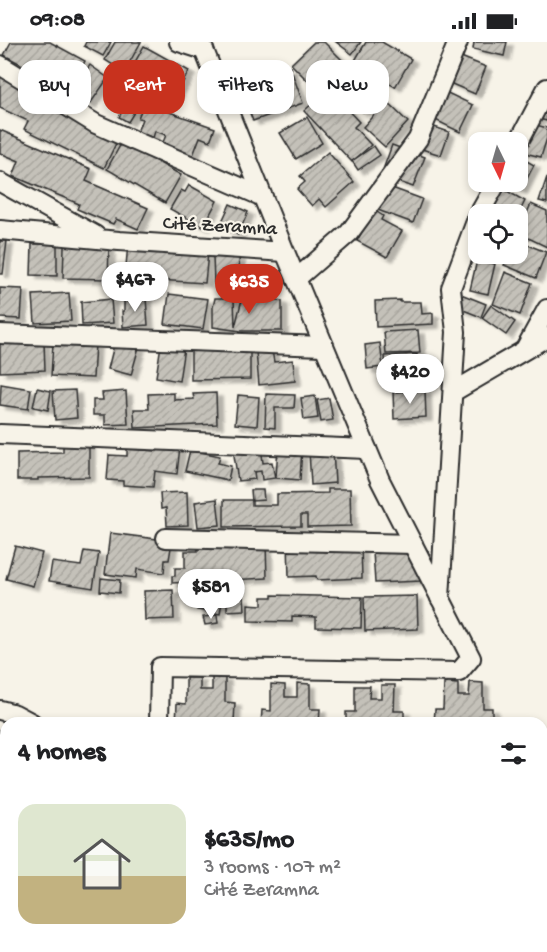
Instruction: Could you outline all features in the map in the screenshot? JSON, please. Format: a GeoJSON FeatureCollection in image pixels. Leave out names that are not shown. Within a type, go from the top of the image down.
{"type":"FeatureCollection","features":[{"type":"Feature","properties":{"kind":"street"},"geometry":{"type":"LineString","coordinates":[[179,42],[201,46]]}},
{"type":"Feature","properties":{"kind":"street"},"geometry":{"type":"LineString","coordinates":[[296,279],[349,233],[418,139],[458,42]]}},
{"type":"Feature","properties":{"kind":"street","name":"Cité Zeramna"},"geometry":{"type":"LineString","coordinates":[[0,230],[285,252],[201,46]]}},
{"type":"Feature","properties":{"kind":"street"},"geometry":{"type":"LineString","coordinates":[[0,65],[96,124],[263,197]]}},
{"type":"Feature","properties":{"kind":"street"},"geometry":{"type":"LineString","coordinates":[[524,132],[547,88]]}},
{"type":"Feature","properties":{"kind":"street"},"geometry":{"type":"LineString","coordinates":[[0,182],[102,239]]}},
{"type":"Feature","properties":{"kind":"street"},"geometry":{"type":"LineString","coordinates":[[440,598],[456,332],[451,288],[468,244]]}},
{"type":"Feature","properties":{"kind":"street"},"geometry":{"type":"LineString","coordinates":[[159,717],[160,667],[459,672],[471,658],[380,480],[285,252]]}},
{"type":"Feature","properties":{"kind":"street"},"geometry":{"type":"LineString","coordinates":[[525,350],[547,309]]}},
{"type":"Feature","properties":{"kind":"street"},"geometry":{"type":"LineString","coordinates":[[0,334],[324,346]]}},
{"type":"Feature","properties":{"kind":"street"},"geometry":{"type":"LineString","coordinates":[[453,392],[547,337]]}},
{"type":"Feature","properties":{"kind":"street"},"geometry":{"type":"LineString","coordinates":[[0,434],[367,449]]}},
{"type":"Feature","properties":{"kind":"street"},"geometry":{"type":"LineString","coordinates":[[166,538],[413,544]]}},
{"type":"Feature","properties":{"kind":"street"},"geometry":{"type":"LineString","coordinates":[[0,710],[15,717]]}},
{"type":"Feature","properties":{"kind":"building"},"geometry":{"type":"Polygon","coordinates":[[[11,42],[50,42],[83,60],[18,60],[18,63],[4,55],[11,42]]]}},
{"type":"Feature","properties":{"kind":"building"},"geometry":{"type":"Polygon","coordinates":[[[86,42],[111,42],[103,56],[84,46],[86,42]]]}},
{"type":"Feature","properties":{"kind":"building"},"geometry":{"type":"Polygon","coordinates":[[[115,42],[141,42],[131,60],[105,60],[115,42]]]}},
{"type":"Feature","properties":{"kind":"building"},"geometry":{"type":"Polygon","coordinates":[[[314,42],[324,42],[342,60],[306,60],[306,79],[294,67],[294,61],[314,42]]]}},
{"type":"Feature","properties":{"kind":"building"},"geometry":{"type":"Polygon","coordinates":[[[336,42],[361,42],[352,54],[336,42]]]}},
{"type":"Feature","properties":{"kind":"building"},"geometry":{"type":"Polygon","coordinates":[[[366,42],[382,42],[411,59],[395,87],[389,83],[389,60],[355,60],[366,42]]]}},
{"type":"Feature","properties":{"kind":"building"},"geometry":{"type":"Polygon","coordinates":[[[474,42],[507,42],[504,56],[473,49],[474,42]]]}},
{"type":"Feature","properties":{"kind":"building"},"geometry":{"type":"Polygon","coordinates":[[[144,46],[169,60],[136,60],[144,46]]]}},
{"type":"Feature","properties":{"kind":"building"},"geometry":{"type":"Polygon","coordinates":[[[456,55],[486,67],[475,94],[445,81],[456,55]]]}},
{"type":"Feature","properties":{"kind":"building"},"geometry":{"type":"Polygon","coordinates":[[[91,66],[103,74],[103,85],[91,103],[91,66]]]}},
{"type":"Feature","properties":{"kind":"building"},"geometry":{"type":"Polygon","coordinates":[[[0,76],[18,85],[18,114],[77,114],[120,135],[104,168],[24,129],[28,121],[0,108],[0,76]]]}},
{"type":"Feature","properties":{"kind":"building"},"geometry":{"type":"Polygon","coordinates":[[[294,78],[303,103],[294,106],[294,78]]]}},
{"type":"Feature","properties":{"kind":"building"},"geometry":{"type":"Polygon","coordinates":[[[435,87],[473,105],[460,132],[423,114],[435,87]]]}},
{"type":"Feature","properties":{"kind":"building"},"geometry":{"type":"Polygon","coordinates":[[[539,90],[547,92],[547,121],[538,119],[536,125],[547,128],[547,138],[541,157],[528,154],[527,132],[539,90]]]}},
{"type":"Feature","properties":{"kind":"building"},"geometry":{"type":"Polygon","coordinates":[[[389,104],[408,122],[385,147],[363,127],[374,114],[389,114],[389,104]]]}},
{"type":"Feature","properties":{"kind":"building"},"geometry":{"type":"Polygon","coordinates":[[[121,114],[133,114],[128,122],[119,117],[121,114]]]}},
{"type":"Feature","properties":{"kind":"building"},"geometry":{"type":"Polygon","coordinates":[[[140,114],[175,114],[215,128],[210,141],[200,137],[192,158],[161,147],[166,135],[155,131],[153,138],[137,132],[142,119],[138,118],[140,114]]]}},
{"type":"Feature","properties":{"kind":"building"},"geometry":{"type":"Polygon","coordinates":[[[250,114],[272,114],[253,121],[250,114]]]}},
{"type":"Feature","properties":{"kind":"building"},"geometry":{"type":"Polygon","coordinates":[[[307,114],[351,114],[359,122],[354,127],[371,145],[352,162],[307,114]]]}},
{"type":"Feature","properties":{"kind":"building"},"geometry":{"type":"Polygon","coordinates":[[[307,117],[322,143],[296,159],[280,133],[307,117]]]}},
{"type":"Feature","properties":{"kind":"building"},"geometry":{"type":"Polygon","coordinates":[[[420,122],[449,132],[441,155],[412,146],[420,122]]]}},
{"type":"Feature","properties":{"kind":"building"},"geometry":{"type":"Polygon","coordinates":[[[0,130],[91,169],[86,181],[148,208],[138,229],[116,219],[113,224],[77,209],[79,204],[13,176],[19,161],[0,153],[0,130]]]}},
{"type":"Feature","properties":{"kind":"building"},"geometry":{"type":"Polygon","coordinates":[[[122,142],[181,175],[165,203],[107,169],[122,142]]]}},
{"type":"Feature","properties":{"kind":"building"},"geometry":{"type":"Polygon","coordinates":[[[392,145],[425,157],[413,187],[381,175],[392,145]]]}},
{"type":"Feature","properties":{"kind":"building"},"geometry":{"type":"Polygon","coordinates":[[[374,146],[380,155],[358,170],[352,161],[374,146]]]}},
{"type":"Feature","properties":{"kind":"building"},"geometry":{"type":"Polygon","coordinates":[[[328,152],[354,182],[326,207],[319,199],[312,206],[297,189],[305,182],[300,176],[328,152]]]}},
{"type":"Feature","properties":{"kind":"building"},"geometry":{"type":"Polygon","coordinates":[[[528,162],[534,165],[528,177],[528,162]]]}},
{"type":"Feature","properties":{"kind":"building"},"geometry":{"type":"Polygon","coordinates":[[[547,177],[547,203],[539,201],[547,177]]]}},
{"type":"Feature","properties":{"kind":"building"},"geometry":{"type":"Polygon","coordinates":[[[189,185],[217,201],[203,227],[170,209],[181,190],[185,192],[189,185]]]}},
{"type":"Feature","properties":{"kind":"building"},"geometry":{"type":"Polygon","coordinates":[[[384,185],[422,199],[413,223],[375,209],[384,185]]]}},
{"type":"Feature","properties":{"kind":"building"},"geometry":{"type":"Polygon","coordinates":[[[495,192],[509,192],[525,201],[524,204],[488,204],[495,192]]]}},
{"type":"Feature","properties":{"kind":"building"},"geometry":{"type":"Polygon","coordinates":[[[230,204],[248,212],[238,235],[220,226],[230,204]]]}},
{"type":"Feature","properties":{"kind":"building"},"geometry":{"type":"Polygon","coordinates":[[[531,204],[547,211],[547,247],[528,238],[528,211],[531,204]]]}},
{"type":"Feature","properties":{"kind":"building"},"geometry":{"type":"Polygon","coordinates":[[[374,210],[383,216],[381,220],[402,231],[387,257],[357,241],[374,210]]]}},
{"type":"Feature","properties":{"kind":"building"},"geometry":{"type":"Polygon","coordinates":[[[43,237],[57,237],[57,276],[31,275],[32,244],[43,244],[43,237]]]}},
{"type":"Feature","properties":{"kind":"building"},"geometry":{"type":"Polygon","coordinates":[[[0,241],[7,241],[3,274],[0,274],[0,241]]]}},
{"type":"Feature","properties":{"kind":"building"},"geometry":{"type":"Polygon","coordinates":[[[128,243],[208,253],[205,283],[125,278],[128,243]]]}},
{"type":"Feature","properties":{"kind":"building"},"geometry":{"type":"Polygon","coordinates":[[[528,245],[546,252],[536,278],[504,265],[528,264],[528,245]]]}},
{"type":"Feature","properties":{"kind":"building"},"geometry":{"type":"Polygon","coordinates":[[[64,246],[109,247],[108,279],[63,278],[64,246]]]}},
{"type":"Feature","properties":{"kind":"building"},"geometry":{"type":"Polygon","coordinates":[[[239,256],[240,282],[214,283],[213,257],[239,256]]]}},
{"type":"Feature","properties":{"kind":"building"},"geometry":{"type":"Polygon","coordinates":[[[476,264],[495,264],[488,294],[470,290],[476,264]]]}},
{"type":"Feature","properties":{"kind":"building"},"geometry":{"type":"Polygon","coordinates":[[[505,272],[532,283],[520,315],[493,304],[505,272]]]}},
{"type":"Feature","properties":{"kind":"building"},"geometry":{"type":"Polygon","coordinates":[[[0,288],[23,289],[21,319],[0,318],[0,288]]]}},
{"type":"Feature","properties":{"kind":"building"},"geometry":{"type":"Polygon","coordinates":[[[69,293],[71,321],[35,323],[33,295],[69,293]]]}},
{"type":"Feature","properties":{"kind":"building"},"geometry":{"type":"Polygon","coordinates":[[[169,294],[208,299],[203,329],[165,324],[169,294]]]}},
{"type":"Feature","properties":{"kind":"building"},"geometry":{"type":"Polygon","coordinates":[[[461,294],[486,304],[481,317],[456,307],[461,294]]]}},
{"type":"Feature","properties":{"kind":"building"},"geometry":{"type":"Polygon","coordinates":[[[146,298],[148,325],[123,327],[124,299],[146,298]]]}},
{"type":"Feature","properties":{"kind":"building"},"geometry":{"type":"Polygon","coordinates":[[[215,298],[234,298],[235,327],[242,299],[282,301],[282,331],[241,331],[213,327],[215,298]]]}},
{"type":"Feature","properties":{"kind":"building"},"geometry":{"type":"Polygon","coordinates":[[[111,299],[113,323],[82,325],[81,302],[111,299]]]}},
{"type":"Feature","properties":{"kind":"building"},"geometry":{"type":"Polygon","coordinates":[[[400,300],[400,302],[421,302],[422,314],[433,313],[433,324],[376,327],[375,301],[400,300]]]}},
{"type":"Feature","properties":{"kind":"building"},"geometry":{"type":"Polygon","coordinates":[[[491,305],[515,322],[506,335],[482,318],[491,305]]]}},
{"type":"Feature","properties":{"kind":"building"},"geometry":{"type":"Polygon","coordinates":[[[418,330],[420,353],[386,354],[384,332],[418,330]]]}},
{"type":"Feature","properties":{"kind":"building"},"geometry":{"type":"Polygon","coordinates":[[[18,336],[18,344],[44,342],[45,370],[0,372],[0,337],[18,336]]]}},
{"type":"Feature","properties":{"kind":"building"},"geometry":{"type":"Polygon","coordinates":[[[115,341],[139,347],[131,375],[108,369],[115,341]]]}},
{"type":"Feature","properties":{"kind":"building"},"geometry":{"type":"Polygon","coordinates":[[[53,342],[95,344],[93,378],[51,376],[53,342]]]}},
{"type":"Feature","properties":{"kind":"building"},"geometry":{"type":"Polygon","coordinates":[[[380,343],[383,367],[367,369],[365,345],[380,343]]]}},
{"type":"Feature","properties":{"kind":"building"},"geometry":{"type":"Polygon","coordinates":[[[161,345],[184,348],[179,381],[156,377],[161,345]]]}},
{"type":"Feature","properties":{"kind":"building"},"geometry":{"type":"Polygon","coordinates":[[[250,348],[250,379],[191,380],[191,349],[250,348]]]}},
{"type":"Feature","properties":{"kind":"building"},"geometry":{"type":"Polygon","coordinates":[[[272,350],[274,362],[293,360],[295,381],[259,385],[256,352],[272,350]]]}},
{"type":"Feature","properties":{"kind":"building"},"geometry":{"type":"Polygon","coordinates":[[[417,354],[418,381],[387,382],[385,356],[417,354]]]}},
{"type":"Feature","properties":{"kind":"building"},"geometry":{"type":"Polygon","coordinates":[[[1,384],[31,389],[28,409],[0,405],[1,384]]]}},
{"type":"Feature","properties":{"kind":"building"},"geometry":{"type":"Polygon","coordinates":[[[37,388],[51,391],[48,410],[33,407],[37,388]]]}},
{"type":"Feature","properties":{"kind":"building"},"geometry":{"type":"Polygon","coordinates":[[[75,390],[77,418],[55,420],[53,391],[75,390]]]}},
{"type":"Feature","properties":{"kind":"building"},"geometry":{"type":"Polygon","coordinates":[[[425,390],[426,417],[394,419],[393,392],[425,390]]]}},
{"type":"Feature","properties":{"kind":"building"},"geometry":{"type":"Polygon","coordinates":[[[126,391],[128,424],[105,425],[105,415],[93,415],[93,400],[103,400],[102,393],[126,391]]]}},
{"type":"Feature","properties":{"kind":"building"},"geometry":{"type":"Polygon","coordinates":[[[174,393],[174,400],[194,399],[193,394],[216,393],[217,424],[135,428],[134,409],[149,409],[148,394],[174,393]]]}},
{"type":"Feature","properties":{"kind":"building"},"geometry":{"type":"Polygon","coordinates":[[[266,394],[295,395],[294,408],[275,408],[275,428],[265,427],[266,394]]]}},
{"type":"Feature","properties":{"kind":"building"},"geometry":{"type":"Polygon","coordinates":[[[238,395],[259,397],[257,426],[235,424],[238,395]]]}},
{"type":"Feature","properties":{"kind":"building"},"geometry":{"type":"Polygon","coordinates":[[[315,396],[318,418],[304,420],[301,398],[315,396]]]}},
{"type":"Feature","properties":{"kind":"building"},"geometry":{"type":"Polygon","coordinates":[[[329,398],[333,420],[321,422],[317,400],[329,398]]]}},
{"type":"Feature","properties":{"kind":"building"},"geometry":{"type":"Polygon","coordinates":[[[89,440],[89,477],[17,480],[17,453],[63,452],[63,441],[89,440]]]}},
{"type":"Feature","properties":{"kind":"building"},"geometry":{"type":"Polygon","coordinates":[[[158,443],[180,446],[177,474],[155,471],[153,487],[123,485],[123,481],[107,480],[109,455],[127,456],[127,449],[157,451],[158,443]]]}},
{"type":"Feature","properties":{"kind":"building"},"geometry":{"type":"Polygon","coordinates":[[[261,445],[263,463],[272,462],[275,478],[262,480],[261,471],[254,472],[255,479],[238,481],[233,449],[261,445]]]}},
{"type":"Feature","properties":{"kind":"building"},"geometry":{"type":"Polygon","coordinates":[[[278,445],[302,447],[300,480],[276,478],[278,445]]]}},
{"type":"Feature","properties":{"kind":"building"},"geometry":{"type":"Polygon","coordinates":[[[190,450],[220,456],[218,463],[231,466],[228,480],[185,471],[190,450]]]}},
{"type":"Feature","properties":{"kind":"building"},"geometry":{"type":"Polygon","coordinates":[[[333,450],[335,483],[311,485],[309,451],[333,450]]]}},
{"type":"Feature","properties":{"kind":"building"},"geometry":{"type":"Polygon","coordinates":[[[328,489],[350,489],[351,526],[307,527],[307,515],[301,515],[301,526],[224,527],[224,500],[252,500],[252,505],[277,505],[277,494],[328,493],[328,489]]]}},
{"type":"Feature","properties":{"kind":"building"},"geometry":{"type":"Polygon","coordinates":[[[251,490],[263,490],[264,500],[252,501],[251,490]]]}},
{"type":"Feature","properties":{"kind":"building"},"geometry":{"type":"Polygon","coordinates":[[[187,492],[188,525],[167,526],[166,508],[161,509],[160,493],[187,492]]]}},
{"type":"Feature","properties":{"kind":"building"},"geometry":{"type":"Polygon","coordinates":[[[217,499],[220,525],[198,527],[195,502],[217,499]]]}},
{"type":"Feature","properties":{"kind":"building"},"geometry":{"type":"Polygon","coordinates":[[[110,533],[172,541],[169,560],[165,560],[164,573],[137,569],[136,578],[105,574],[110,533]]]}},
{"type":"Feature","properties":{"kind":"building"},"geometry":{"type":"Polygon","coordinates":[[[288,543],[361,544],[362,578],[317,580],[316,576],[289,577],[288,543]]]}},
{"type":"Feature","properties":{"kind":"building"},"geometry":{"type":"Polygon","coordinates":[[[266,544],[267,578],[172,583],[175,568],[185,568],[185,551],[198,551],[198,547],[266,544]]]}},
{"type":"Feature","properties":{"kind":"building"},"geometry":{"type":"Polygon","coordinates":[[[15,546],[42,553],[33,586],[6,579],[15,546]]]}},
{"type":"Feature","properties":{"kind":"building"},"geometry":{"type":"Polygon","coordinates":[[[419,550],[421,581],[375,583],[373,552],[419,550]]]}},
{"type":"Feature","properties":{"kind":"building"},"geometry":{"type":"Polygon","coordinates":[[[84,551],[99,553],[93,588],[49,581],[52,562],[81,566],[84,551]]]}},
{"type":"Feature","properties":{"kind":"building"},"geometry":{"type":"Polygon","coordinates":[[[101,578],[120,580],[119,593],[100,591],[101,578]]]}},
{"type":"Feature","properties":{"kind":"building"},"geometry":{"type":"Polygon","coordinates":[[[201,589],[223,594],[220,614],[197,610],[201,589]]]}},
{"type":"Feature","properties":{"kind":"building"},"geometry":{"type":"Polygon","coordinates":[[[173,590],[174,619],[145,620],[144,591],[173,590]]]}},
{"type":"Feature","properties":{"kind":"building"},"geometry":{"type":"Polygon","coordinates":[[[272,595],[362,597],[361,628],[316,627],[316,617],[292,616],[292,622],[248,621],[248,604],[262,605],[262,597],[272,597],[272,595]]]}},
{"type":"Feature","properties":{"kind":"building"},"geometry":{"type":"Polygon","coordinates":[[[417,596],[418,629],[365,631],[364,597],[417,596]]]}},
{"type":"Feature","properties":{"kind":"building"},"geometry":{"type":"Polygon","coordinates":[[[244,597],[245,610],[227,611],[227,598],[244,597]]]}},
{"type":"Feature","properties":{"kind":"building"},"geometry":{"type":"Polygon","coordinates":[[[217,615],[218,623],[205,625],[203,617],[217,615]]]}},
{"type":"Feature","properties":{"kind":"building"},"geometry":{"type":"Polygon","coordinates":[[[212,677],[225,677],[225,702],[235,703],[234,717],[176,717],[177,703],[186,704],[186,678],[200,678],[200,690],[212,690],[212,677]]]}},
{"type":"Feature","properties":{"kind":"building"},"geometry":{"type":"Polygon","coordinates":[[[470,682],[483,683],[483,708],[492,708],[492,717],[434,717],[435,709],[443,709],[444,683],[458,684],[458,696],[469,696],[470,682]]]}},
{"type":"Feature","properties":{"kind":"building"},"geometry":{"type":"Polygon","coordinates":[[[297,683],[310,684],[310,709],[320,709],[319,717],[261,717],[262,710],[271,711],[271,684],[285,685],[285,697],[297,697],[297,683]]]}},
{"type":"Feature","properties":{"kind":"building"},"geometry":{"type":"Polygon","coordinates":[[[381,685],[395,685],[394,711],[404,711],[404,717],[346,717],[346,712],[355,712],[355,686],[370,686],[369,698],[381,698],[381,685]]]}}]}
